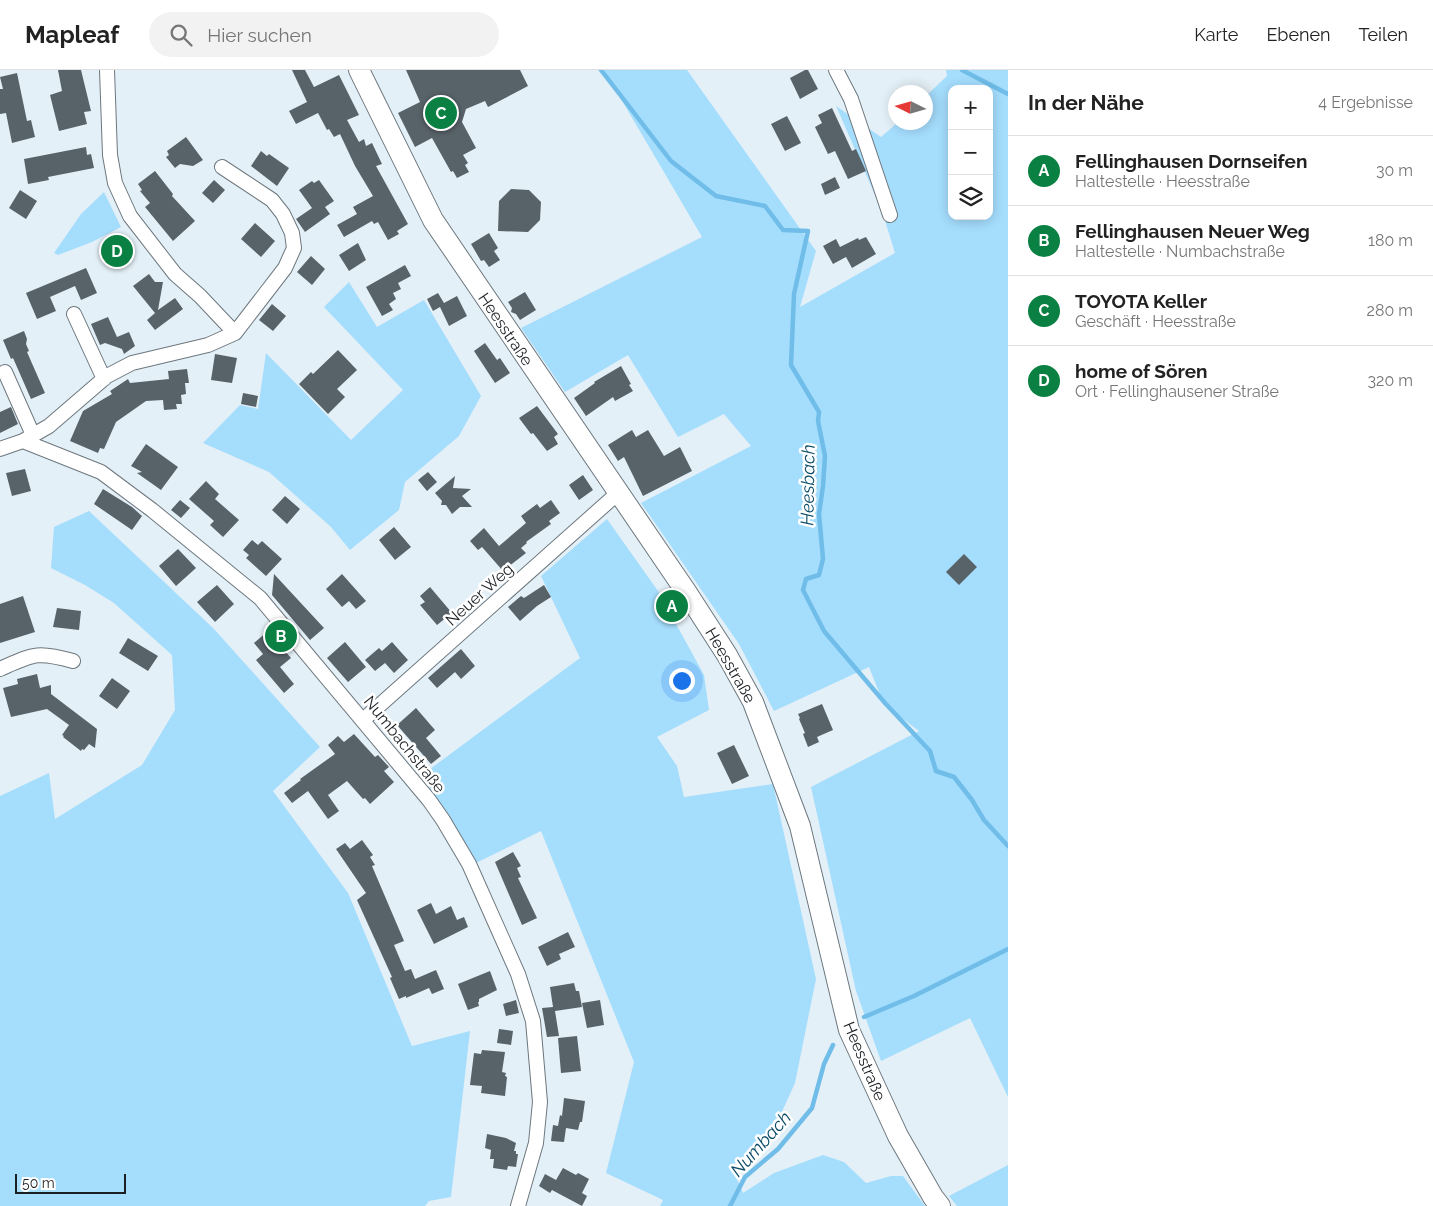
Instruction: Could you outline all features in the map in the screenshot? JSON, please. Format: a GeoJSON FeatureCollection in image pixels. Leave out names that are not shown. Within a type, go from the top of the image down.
{"type":"FeatureCollection","features":[{"type":"Feature","properties":{"kind":"main road","name":"Heesstraße"},"geometry":{"type":"LineString","coordinates":[[359,70],[433,220],[687,593],[722,647],[753,702],[800,826],[849,1030],[898,1136],[940,1206]]}},
{"type":"Feature","properties":{"kind":"street"},"geometry":{"type":"LineString","coordinates":[[107,70],[110,155],[115,183],[130,216],[175,274],[200,296],[235,333]]}},
{"type":"Feature","properties":{"kind":"street"},"geometry":{"type":"LineString","coordinates":[[836,70],[851,99],[890,215]]}},
{"type":"Feature","properties":{"kind":"street"},"geometry":{"type":"LineString","coordinates":[[0,449],[28,438],[49,426],[104,379],[132,363],[208,345],[235,333],[285,268],[294,248],[289,227],[283,214],[272,200],[222,167]]}},
{"type":"Feature","properties":{"kind":"street"},"geometry":{"type":"LineString","coordinates":[[74,314],[104,379]]}},
{"type":"Feature","properties":{"kind":"street"},"geometry":{"type":"LineString","coordinates":[[4,372],[28,438]]}},
{"type":"Feature","properties":{"kind":"street","name":"Numbachstraße"},"geometry":{"type":"LineString","coordinates":[[28,438],[100,472],[152,510],[260,598],[363,720],[443,820],[469,864],[518,974],[533,1021],[540,1102],[536,1143],[518,1206]]}},
{"type":"Feature","properties":{"kind":"street","name":"Neuer Weg"},"geometry":{"type":"LineString","coordinates":[[363,720],[618,493]]}},
{"type":"Feature","properties":{"kind":"street"},"geometry":{"type":"LineString","coordinates":[[0,669],[30,655],[49,654],[73,661]]}},
{"type":"Feature","properties":{"kind":"shaded area"},"geometry":{"type":"Polygon","coordinates":[[[604,70],[687,70],[816,251],[800,307],[895,253],[882,211],[836,106],[881,137],[889,130],[933,130],[933,89],[947,76],[946,70],[1008,70],[1008,1097],[970,1018],[881,1061],[856,991],[811,787],[919,731],[884,705],[869,667],[774,711],[739,644],[641,503],[751,446],[724,414],[678,437],[628,355],[565,392],[521,328],[702,237],[604,70]]]}},
{"type":"Feature","properties":{"kind":"shaded area"},"geometry":{"type":"Polygon","coordinates":[[[104,192],[121,227],[92,242],[58,255],[54,253],[81,214],[104,192]]]}},
{"type":"Feature","properties":{"kind":"shaded area"},"geometry":{"type":"Polygon","coordinates":[[[349,282],[377,327],[424,300],[481,396],[459,436],[405,482],[399,510],[350,550],[331,527],[269,472],[203,443],[240,405],[258,409],[266,353],[351,440],[403,390],[324,307],[349,282]]]}},
{"type":"Feature","properties":{"kind":"shaded area"},"geometry":{"type":"Polygon","coordinates":[[[89,511],[214,629],[320,747],[273,791],[348,893],[412,1046],[470,1031],[451,1197],[429,1201],[425,1206],[0,1206],[0,796],[49,773],[55,819],[142,765],[175,710],[172,655],[114,603],[85,585],[51,568],[54,527],[89,511]]]}},
{"type":"Feature","properties":{"kind":"shaded area"},"geometry":{"type":"Polygon","coordinates":[[[607,519],[658,591],[704,675],[709,710],[657,737],[677,766],[684,797],[773,784],[816,979],[795,1083],[775,1127],[745,1157],[731,1165],[743,1193],[774,1173],[823,1155],[844,1162],[866,1183],[891,1176],[903,1176],[925,1206],[660,1206],[663,1200],[606,1173],[634,1062],[541,831],[476,863],[422,775],[580,658],[541,576],[607,519]]]}},
{"type":"Feature","properties":{"kind":"shaded area"},"geometry":{"type":"Polygon","coordinates":[[[1008,1165],[1008,1206],[957,1206],[949,1196],[1008,1165]]]}},
{"type":"Feature","properties":{"kind":"building"},"geometry":{"type":"Polygon","coordinates":[[[58,70],[81,70],[91,111],[84,112],[87,124],[59,131],[50,95],[62,91],[58,70]]]}},
{"type":"Feature","properties":{"kind":"building"},"geometry":{"type":"Polygon","coordinates":[[[292,70],[305,70],[314,87],[339,75],[359,115],[347,120],[359,142],[364,139],[366,146],[372,143],[382,164],[376,166],[408,224],[397,231],[399,234],[388,240],[378,222],[374,224],[372,221],[344,237],[337,225],[357,214],[353,207],[373,196],[355,166],[340,134],[334,137],[329,129],[327,130],[318,113],[296,124],[289,111],[307,102],[292,70]]]}},
{"type":"Feature","properties":{"kind":"building"},"geometry":{"type":"Polygon","coordinates":[[[406,70],[520,70],[528,86],[488,107],[485,101],[466,109],[462,122],[476,148],[463,155],[468,163],[465,165],[469,172],[457,178],[453,171],[451,172],[432,138],[415,147],[398,113],[420,102],[406,70]]]}},
{"type":"Feature","properties":{"kind":"building"},"geometry":{"type":"Polygon","coordinates":[[[808,70],[818,89],[800,99],[790,78],[808,70]]]}},
{"type":"Feature","properties":{"kind":"building"},"geometry":{"type":"Polygon","coordinates":[[[17,73],[27,121],[31,120],[35,137],[12,143],[6,113],[0,114],[0,89],[3,89],[0,77],[17,73]]]}},
{"type":"Feature","properties":{"kind":"building"},"geometry":{"type":"Polygon","coordinates":[[[832,108],[852,151],[856,149],[866,171],[848,179],[835,151],[828,154],[815,127],[822,123],[818,115],[832,108]]]}},
{"type":"Feature","properties":{"kind":"building"},"geometry":{"type":"Polygon","coordinates":[[[787,116],[801,143],[785,151],[771,124],[787,116]]]}},
{"type":"Feature","properties":{"kind":"building"},"geometry":{"type":"Polygon","coordinates":[[[186,137],[203,160],[193,166],[180,164],[175,168],[166,157],[169,155],[167,151],[186,137]]]}},
{"type":"Feature","properties":{"kind":"building"},"geometry":{"type":"Polygon","coordinates":[[[86,147],[87,155],[91,154],[94,168],[48,177],[49,180],[28,184],[24,159],[86,147]]]}},
{"type":"Feature","properties":{"kind":"building"},"geometry":{"type":"Polygon","coordinates":[[[261,151],[267,156],[269,154],[289,168],[277,186],[251,166],[261,151]]]}},
{"type":"Feature","properties":{"kind":"building"},"geometry":{"type":"Polygon","coordinates":[[[155,171],[173,194],[172,196],[195,221],[173,241],[145,207],[150,203],[140,191],[142,190],[138,184],[155,171]]]}},
{"type":"Feature","properties":{"kind":"building"},"geometry":{"type":"Polygon","coordinates":[[[835,177],[840,188],[825,195],[821,184],[835,177]]]}},
{"type":"Feature","properties":{"kind":"building"},"geometry":{"type":"Polygon","coordinates":[[[214,180],[225,190],[213,203],[202,193],[214,180]]]}},
{"type":"Feature","properties":{"kind":"building"},"geometry":{"type":"Polygon","coordinates":[[[319,180],[334,201],[325,207],[330,214],[305,232],[296,219],[312,208],[299,190],[312,181],[314,183],[319,180]]]}},
{"type":"Feature","properties":{"kind":"building"},"geometry":{"type":"Polygon","coordinates":[[[511,189],[529,190],[541,202],[540,220],[528,232],[498,231],[499,201],[511,189]]]}},
{"type":"Feature","properties":{"kind":"building"},"geometry":{"type":"Polygon","coordinates":[[[20,190],[37,201],[26,219],[9,208],[20,190]]]}},
{"type":"Feature","properties":{"kind":"building"},"geometry":{"type":"Polygon","coordinates":[[[255,223],[275,241],[261,257],[241,239],[255,223]]]}},
{"type":"Feature","properties":{"kind":"building"},"geometry":{"type":"Polygon","coordinates":[[[489,233],[498,248],[494,251],[500,260],[489,267],[484,260],[481,261],[471,244],[489,233]]]}},
{"type":"Feature","properties":{"kind":"building"},"geometry":{"type":"Polygon","coordinates":[[[120,237],[129,253],[127,254],[130,259],[119,264],[117,260],[110,263],[102,245],[120,237]]]}},
{"type":"Feature","properties":{"kind":"building"},"geometry":{"type":"Polygon","coordinates":[[[866,237],[876,254],[852,268],[846,257],[833,264],[823,246],[836,239],[840,247],[858,238],[859,240],[866,237]]]}},
{"type":"Feature","properties":{"kind":"building"},"geometry":{"type":"Polygon","coordinates":[[[358,243],[366,260],[349,271],[339,255],[358,243]]]}},
{"type":"Feature","properties":{"kind":"building"},"geometry":{"type":"Polygon","coordinates":[[[311,256],[325,269],[312,285],[297,272],[311,256]]]}},
{"type":"Feature","properties":{"kind":"building"},"geometry":{"type":"Polygon","coordinates":[[[405,265],[411,276],[398,283],[401,289],[393,293],[396,299],[389,304],[393,310],[382,316],[366,287],[405,265]]]}},
{"type":"Feature","properties":{"kind":"building"},"geometry":{"type":"Polygon","coordinates":[[[86,268],[97,293],[81,300],[75,286],[50,297],[56,311],[37,319],[26,293],[86,268]]]}},
{"type":"Feature","properties":{"kind":"building"},"geometry":{"type":"Polygon","coordinates":[[[149,274],[155,282],[163,282],[158,310],[175,298],[183,309],[155,330],[147,320],[155,313],[133,286],[149,274]]]}},
{"type":"Feature","properties":{"kind":"building"},"geometry":{"type":"Polygon","coordinates":[[[525,292],[536,310],[520,320],[516,314],[511,312],[512,308],[508,302],[525,292]]]}},
{"type":"Feature","properties":{"kind":"building"},"geometry":{"type":"Polygon","coordinates":[[[438,293],[444,303],[457,296],[467,316],[449,326],[440,307],[433,311],[427,299],[438,293]]]}},
{"type":"Feature","properties":{"kind":"building"},"geometry":{"type":"Polygon","coordinates":[[[272,304],[286,316],[273,331],[259,320],[272,304]]]}},
{"type":"Feature","properties":{"kind":"building"},"geometry":{"type":"Polygon","coordinates":[[[108,317],[117,337],[129,332],[135,346],[124,354],[122,349],[105,343],[100,345],[91,324],[108,317]]]}},
{"type":"Feature","properties":{"kind":"building"},"geometry":{"type":"Polygon","coordinates":[[[24,331],[29,351],[27,352],[45,393],[31,399],[3,340],[24,331]]]}},
{"type":"Feature","properties":{"kind":"building"},"geometry":{"type":"Polygon","coordinates":[[[485,343],[497,360],[500,358],[510,373],[495,383],[474,351],[485,343]]]}},
{"type":"Feature","properties":{"kind":"building"},"geometry":{"type":"Polygon","coordinates":[[[338,350],[357,370],[337,389],[345,397],[328,414],[299,384],[311,372],[313,374],[338,350]]]}},
{"type":"Feature","properties":{"kind":"building"},"geometry":{"type":"Polygon","coordinates":[[[215,354],[237,358],[232,383],[211,380],[215,354]]]}},
{"type":"Feature","properties":{"kind":"building"},"geometry":{"type":"Polygon","coordinates":[[[621,366],[633,391],[615,401],[613,397],[586,416],[574,398],[594,382],[621,366]]]}},
{"type":"Feature","properties":{"kind":"building"},"geometry":{"type":"Polygon","coordinates":[[[187,369],[189,383],[185,383],[186,394],[181,395],[182,404],[176,404],[177,409],[164,410],[163,400],[146,401],[116,422],[104,449],[100,448],[98,453],[70,441],[83,411],[112,394],[110,391],[128,379],[130,383],[169,379],[168,371],[187,369]]]}},
{"type":"Feature","properties":{"kind":"building"},"geometry":{"type":"Polygon","coordinates":[[[243,393],[258,396],[256,407],[241,404],[243,393]]]}},
{"type":"Feature","properties":{"kind":"building"},"geometry":{"type":"Polygon","coordinates":[[[537,406],[558,434],[554,437],[558,444],[547,451],[519,418],[537,406]]]}},
{"type":"Feature","properties":{"kind":"building"},"geometry":{"type":"Polygon","coordinates":[[[11,407],[18,424],[0,433],[0,412],[11,407]]]}},
{"type":"Feature","properties":{"kind":"building"},"geometry":{"type":"Polygon","coordinates":[[[632,430],[636,437],[648,430],[664,456],[680,447],[692,471],[643,496],[624,457],[618,461],[608,445],[632,430]]]}},
{"type":"Feature","properties":{"kind":"building"},"geometry":{"type":"Polygon","coordinates":[[[146,444],[178,467],[161,490],[137,473],[142,472],[131,466],[146,444]]]}},
{"type":"Feature","properties":{"kind":"building"},"geometry":{"type":"Polygon","coordinates":[[[25,469],[31,491],[12,496],[6,473],[25,469]]]}},
{"type":"Feature","properties":{"kind":"building"},"geometry":{"type":"Polygon","coordinates":[[[428,472],[437,482],[427,491],[418,480],[428,472]]]}},
{"type":"Feature","properties":{"kind":"building"},"geometry":{"type":"Polygon","coordinates":[[[583,475],[593,490],[579,500],[569,485],[583,475]]]}},
{"type":"Feature","properties":{"kind":"building"},"geometry":{"type":"Polygon","coordinates":[[[455,476],[453,488],[471,489],[462,496],[472,507],[460,507],[452,514],[446,505],[441,505],[442,501],[435,493],[455,476]]]}},
{"type":"Feature","properties":{"kind":"building"},"geometry":{"type":"Polygon","coordinates":[[[206,481],[219,494],[215,499],[239,520],[223,537],[210,525],[214,521],[189,499],[206,481]]]}},
{"type":"Feature","properties":{"kind":"building"},"geometry":{"type":"Polygon","coordinates":[[[103,489],[132,507],[142,516],[132,530],[94,504],[103,489]]]}},
{"type":"Feature","properties":{"kind":"building"},"geometry":{"type":"Polygon","coordinates":[[[285,496],[300,509],[287,524],[272,510],[285,496]]]}},
{"type":"Feature","properties":{"kind":"building"},"geometry":{"type":"Polygon","coordinates":[[[180,500],[190,508],[181,518],[171,510],[180,500]]]}},
{"type":"Feature","properties":{"kind":"building"},"geometry":{"type":"Polygon","coordinates":[[[551,500],[560,513],[549,521],[551,524],[526,542],[521,548],[526,553],[503,571],[482,547],[478,550],[470,541],[484,528],[499,546],[526,523],[521,516],[537,504],[540,508],[551,500]]]}},
{"type":"Feature","properties":{"kind":"building"},"geometry":{"type":"Polygon","coordinates":[[[394,527],[411,547],[395,560],[379,540],[394,527]]]}},
{"type":"Feature","properties":{"kind":"building"},"geometry":{"type":"Polygon","coordinates":[[[252,540],[258,545],[262,541],[282,559],[266,576],[246,558],[249,555],[243,550],[252,540]]]}},
{"type":"Feature","properties":{"kind":"building"},"geometry":{"type":"Polygon","coordinates":[[[178,549],[196,568],[176,586],[159,566],[178,549]]]}},
{"type":"Feature","properties":{"kind":"building"},"geometry":{"type":"Polygon","coordinates":[[[964,554],[977,567],[959,585],[946,572],[964,554]]]}},
{"type":"Feature","properties":{"kind":"building"},"geometry":{"type":"Polygon","coordinates":[[[274,574],[324,628],[310,640],[272,595],[274,574]]]}},
{"type":"Feature","properties":{"kind":"building"},"geometry":{"type":"Polygon","coordinates":[[[342,574],[366,601],[356,609],[349,601],[342,607],[326,589],[342,574]]]}},
{"type":"Feature","properties":{"kind":"building"},"geometry":{"type":"Polygon","coordinates":[[[217,585],[234,604],[215,622],[197,602],[217,585]]]}},
{"type":"Feature","properties":{"kind":"building"},"geometry":{"type":"Polygon","coordinates":[[[544,585],[551,597],[520,621],[508,607],[521,596],[524,598],[544,585]]]}},
{"type":"Feature","properties":{"kind":"building"},"geometry":{"type":"Polygon","coordinates":[[[430,587],[452,613],[437,625],[420,605],[425,602],[420,596],[430,587]]]}},
{"type":"Feature","properties":{"kind":"building"},"geometry":{"type":"Polygon","coordinates":[[[23,596],[35,632],[0,643],[0,604],[23,596]]]}},
{"type":"Feature","properties":{"kind":"building"},"geometry":{"type":"Polygon","coordinates":[[[57,608],[81,611],[79,630],[53,627],[57,608]]]}},
{"type":"Feature","properties":{"kind":"building"},"geometry":{"type":"Polygon","coordinates":[[[268,631],[291,658],[280,667],[294,684],[284,693],[256,660],[263,654],[254,643],[268,631]]]}},
{"type":"Feature","properties":{"kind":"building"},"geometry":{"type":"Polygon","coordinates":[[[128,638],[158,656],[148,671],[119,653],[128,638]]]}},
{"type":"Feature","properties":{"kind":"building"},"geometry":{"type":"Polygon","coordinates":[[[345,642],[366,667],[348,682],[327,658],[345,642]]]}},
{"type":"Feature","properties":{"kind":"building"},"geometry":{"type":"Polygon","coordinates":[[[392,642],[408,660],[394,673],[385,663],[375,671],[365,660],[379,648],[382,651],[392,642]]]}},
{"type":"Feature","properties":{"kind":"building"},"geometry":{"type":"Polygon","coordinates":[[[461,649],[475,666],[461,679],[455,672],[437,688],[428,678],[461,649]]]}},
{"type":"Feature","properties":{"kind":"building"},"geometry":{"type":"Polygon","coordinates":[[[37,674],[40,688],[51,685],[51,694],[97,729],[95,748],[89,744],[81,751],[63,737],[62,735],[69,725],[47,709],[11,717],[3,688],[18,684],[17,679],[37,674]]]}},
{"type":"Feature","properties":{"kind":"building"},"geometry":{"type":"Polygon","coordinates":[[[112,678],[130,691],[117,709],[99,696],[112,678]]]}},
{"type":"Feature","properties":{"kind":"building"},"geometry":{"type":"Polygon","coordinates":[[[822,704],[833,730],[817,737],[819,742],[808,747],[798,714],[822,704]]]}},
{"type":"Feature","properties":{"kind":"building"},"geometry":{"type":"Polygon","coordinates":[[[416,708],[435,730],[426,738],[441,756],[431,764],[397,725],[416,708]]]}},
{"type":"Feature","properties":{"kind":"building"},"geometry":{"type":"Polygon","coordinates":[[[354,734],[375,757],[378,755],[389,767],[384,771],[394,782],[370,804],[347,781],[328,795],[339,811],[328,819],[308,791],[292,803],[284,793],[335,754],[328,745],[338,736],[344,742],[354,734]]]}},
{"type":"Feature","properties":{"kind":"building"},"geometry":{"type":"Polygon","coordinates":[[[734,745],[749,776],[732,784],[717,753],[734,745]]]}},
{"type":"Feature","properties":{"kind":"building"},"geometry":{"type":"Polygon","coordinates":[[[362,840],[373,855],[370,857],[375,865],[372,866],[404,941],[394,945],[405,971],[411,969],[415,979],[436,970],[444,989],[432,994],[429,988],[399,999],[390,978],[392,977],[357,900],[366,893],[336,849],[345,843],[350,849],[362,840]]]}},
{"type":"Feature","properties":{"kind":"building"},"geometry":{"type":"Polygon","coordinates":[[[513,852],[521,866],[517,868],[521,877],[518,878],[537,918],[522,925],[495,862],[513,852]]]}},
{"type":"Feature","properties":{"kind":"building"},"geometry":{"type":"Polygon","coordinates":[[[431,903],[436,914],[451,906],[457,920],[464,917],[468,927],[434,944],[417,910],[431,903]]]}},
{"type":"Feature","properties":{"kind":"building"},"geometry":{"type":"Polygon","coordinates":[[[568,932],[575,947],[559,954],[561,959],[547,966],[538,947],[568,932]]]}},
{"type":"Feature","properties":{"kind":"building"},"geometry":{"type":"Polygon","coordinates":[[[490,971],[497,990],[479,999],[479,1006],[468,1010],[458,984],[490,971]]]}},
{"type":"Feature","properties":{"kind":"building"},"geometry":{"type":"Polygon","coordinates":[[[574,983],[576,991],[579,991],[582,1007],[555,1011],[559,1036],[547,1037],[542,1008],[553,1007],[550,987],[574,983]]]}},
{"type":"Feature","properties":{"kind":"building"},"geometry":{"type":"Polygon","coordinates":[[[516,1000],[519,1013],[506,1016],[503,1004],[516,1000]]]}},
{"type":"Feature","properties":{"kind":"building"},"geometry":{"type":"Polygon","coordinates":[[[600,1000],[604,1025],[587,1028],[582,1003],[600,1000]]]}},
{"type":"Feature","properties":{"kind":"building"},"geometry":{"type":"Polygon","coordinates":[[[499,1029],[513,1031],[511,1045],[497,1043],[499,1029]]]}},
{"type":"Feature","properties":{"kind":"building"},"geometry":{"type":"Polygon","coordinates":[[[577,1036],[581,1071],[561,1073],[558,1038],[577,1036]]]}},
{"type":"Feature","properties":{"kind":"building"},"geometry":{"type":"Polygon","coordinates":[[[482,1050],[505,1052],[502,1072],[506,1073],[505,1076],[507,1077],[505,1096],[481,1093],[482,1086],[470,1085],[474,1053],[481,1054],[482,1050]]]}},
{"type":"Feature","properties":{"kind":"building"},"geometry":{"type":"Polygon","coordinates":[[[564,1098],[585,1101],[582,1122],[580,1122],[578,1130],[566,1128],[564,1142],[551,1141],[553,1125],[558,1126],[560,1115],[562,1116],[564,1098]]]}},
{"type":"Feature","properties":{"kind":"building"},"geometry":{"type":"Polygon","coordinates":[[[487,1134],[506,1138],[516,1143],[514,1151],[518,1154],[516,1167],[508,1166],[507,1170],[493,1168],[494,1159],[490,1159],[491,1150],[485,1148],[487,1134]]]}},
{"type":"Feature","properties":{"kind":"building"},"geometry":{"type":"Polygon","coordinates":[[[563,1168],[589,1179],[582,1193],[587,1196],[582,1206],[552,1190],[550,1193],[539,1186],[545,1174],[556,1180],[563,1168]]]}},
{"type":"Feature","properties":{"kind":"waterway","name":"Heesbach"},"geometry":{"type":"LineString","coordinates":[[601,70],[671,161],[716,196],[765,206],[783,230],[808,231],[794,294],[791,365],[819,412],[818,421],[825,456],[819,514],[823,559],[819,575],[806,579],[803,590],[824,631],[885,703],[930,751],[936,771],[954,777],[972,800],[984,820],[1008,846]]}},
{"type":"Feature","properties":{"kind":"waterway"},"geometry":{"type":"LineString","coordinates":[[962,70],[1008,94]]}},
{"type":"Feature","properties":{"kind":"waterway","name":"Numbach"},"geometry":{"type":"LineString","coordinates":[[864,1017],[914,996],[1008,949]]}},
{"type":"Feature","properties":{"kind":"waterway","name":"Numbach"},"geometry":{"type":"LineString","coordinates":[[730,1206],[745,1177],[778,1149],[812,1108],[824,1064],[833,1045]]}},
{"type":"Feature","properties":{"kind":"place","name":"TOYOTA Keller"},"geometry":{"type":"Point","coordinates":[441,113]}},
{"type":"Feature","properties":{"kind":"place","name":"home of Sören"},"geometry":{"type":"Point","coordinates":[117,251]}},
{"type":"Feature","properties":{"kind":"place","name":"Fellinghausen Dornseifen"},"geometry":{"type":"Point","coordinates":[672,606]}},
{"type":"Feature","properties":{"kind":"place","name":"Fellinghausen Neuer Weg"},"geometry":{"type":"Point","coordinates":[281,636]}}]}
